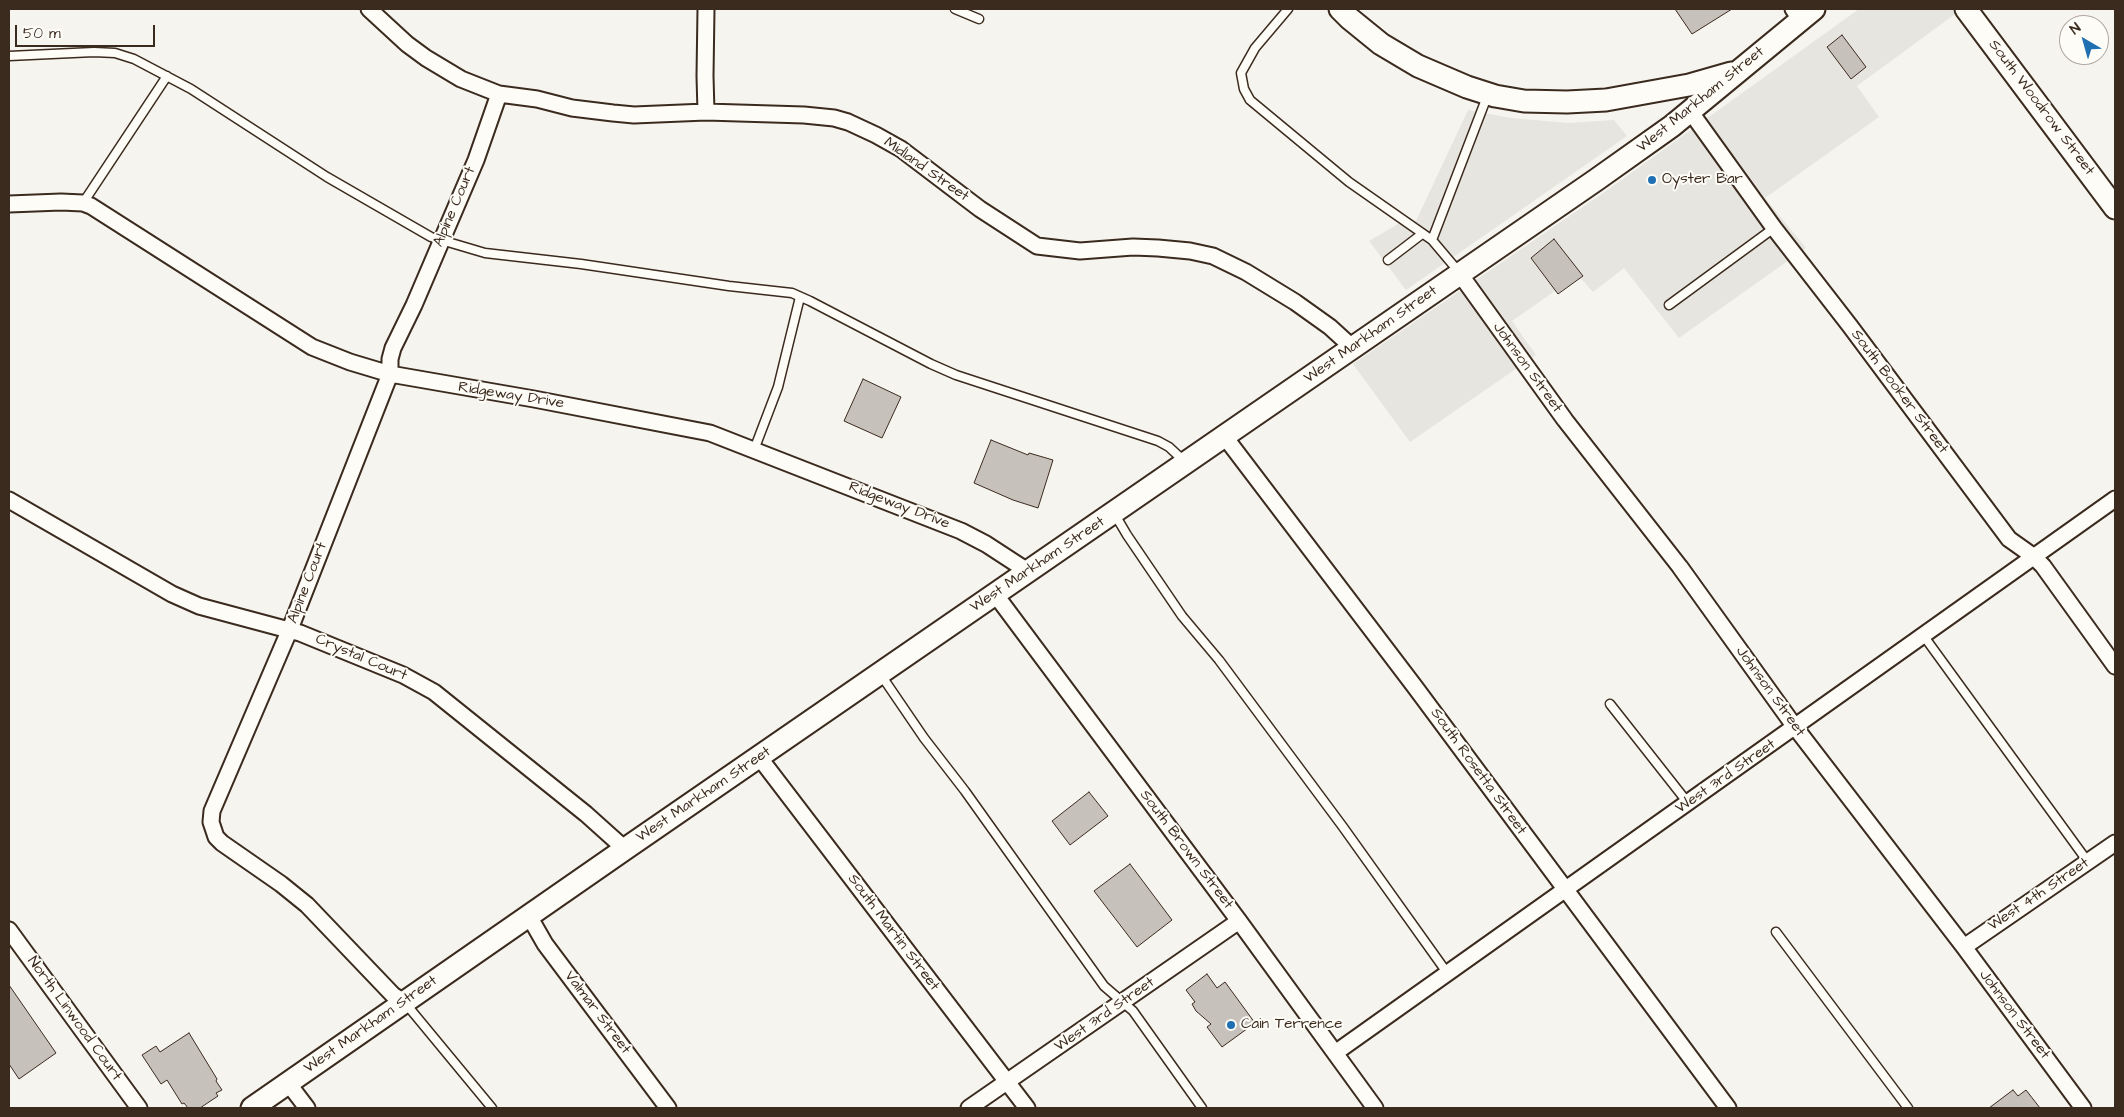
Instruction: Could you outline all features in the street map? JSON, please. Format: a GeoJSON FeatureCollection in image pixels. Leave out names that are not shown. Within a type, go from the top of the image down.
{"type":"FeatureCollection","features":[{"type":"Feature","properties":{"kind":"main road"},"geometry":{"type":"LineString","coordinates":[[1340,9],[1381,44],[1418,66],[1488,94],[1524,101],[1567,102],[1606,100],[1689,84],[1738,71]]}},
{"type":"Feature","properties":{"kind":"main road","name":"South Woodrow Street"},"geometry":{"type":"LineString","coordinates":[[1966,9],[2115,208]]}},
{"type":"Feature","properties":{"kind":"main road","name":"West Markham Street"},"geometry":{"type":"LineString","coordinates":[[252,1108],[1604,174],[1690,110],[1738,71],[1802,12]]}},
{"type":"Feature","properties":{"kind":"street","name":"Midland Street"},"geometry":{"type":"LineString","coordinates":[[369,9],[407,44],[426,58],[461,78],[499,94],[537,99],[572,108],[634,115],[706,112],[804,115],[834,118],[848,122],[901,149],[980,209],[1037,246],[1080,251],[1133,247],[1158,248],[1190,251],[1213,256],[1246,272],[1295,302],[1330,327],[1353,348]]}},
{"type":"Feature","properties":{"kind":"street"},"geometry":{"type":"LineString","coordinates":[[706,9],[706,112]]}},
{"type":"Feature","properties":{"kind":"street","name":"Alpine Court"},"geometry":{"type":"LineString","coordinates":[[404,1002],[393,995],[307,905],[282,884],[222,843],[212,828],[212,811],[290,629],[390,374],[392,348],[414,305],[476,160],[499,94]]}},
{"type":"Feature","properties":{"kind":"street","name":"South Booker Street"},"geometry":{"type":"LineString","coordinates":[[1690,110],[1774,228],[1850,326],[2008,539],[2034,556],[2043,566],[2115,666]]}},
{"type":"Feature","properties":{"kind":"street","name":"Ridgeway Drive"},"geometry":{"type":"LineString","coordinates":[[9,204],[61,202],[83,203],[91,206],[312,346],[350,362],[390,374],[684,426],[710,433],[961,531],[986,544],[1029,572]]}},
{"type":"Feature","properties":{"kind":"street","name":"Johnson Street"},"geometry":{"type":"LineString","coordinates":[[1460,274],[1565,420],[1680,567],[1795,727],[1964,947],[2083,1108]]}},
{"type":"Feature","properties":{"kind":"street","name":"South Rosetta Street"},"geometry":{"type":"LineString","coordinates":[[1225,437],[1415,687],[1728,1108]]}},
{"type":"Feature","properties":{"kind":"street","name":"West 3rd Street"},"geometry":{"type":"LineString","coordinates":[[1335,1053],[2115,499]]}},
{"type":"Feature","properties":{"kind":"street","name":"Crystal Court"},"geometry":{"type":"LineString","coordinates":[[9,500],[172,594],[199,606],[290,629],[403,675],[434,692],[586,814],[625,849]]}},
{"type":"Feature","properties":{"kind":"street","name":"South Brown Street"},"geometry":{"type":"LineString","coordinates":[[995,594],[1376,1108]]}},
{"type":"Feature","properties":{"kind":"street","name":"South Martin Street"},"geometry":{"type":"LineString","coordinates":[[759,757],[1027,1108]]}},
{"type":"Feature","properties":{"kind":"street","name":"West 4th Street"},"geometry":{"type":"LineString","coordinates":[[1964,947],[2115,843]]}},
{"type":"Feature","properties":{"kind":"street","name":"Valmar Street"},"geometry":{"type":"LineString","coordinates":[[528,916],[545,944],[668,1108]]}},
{"type":"Feature","properties":{"kind":"street","name":"West 3rd Street"},"geometry":{"type":"LineString","coordinates":[[969,1108],[1008,1083],[1239,921]]}},
{"type":"Feature","properties":{"kind":"street","name":"North Linwood Court"},"geometry":{"type":"LineString","coordinates":[[9,930],[139,1108]]}},
{"type":"Feature","properties":{"kind":"street"},"geometry":{"type":"LineString","coordinates":[[288,1083],[307,1108]]}},
{"type":"Feature","properties":{"kind":"lane"},"geometry":{"type":"LineString","coordinates":[[955,9],[978,19]]}},
{"type":"Feature","properties":{"kind":"lane"},"geometry":{"type":"LineString","coordinates":[[1288,9],[1255,48],[1241,73],[1244,89],[1250,100],[1349,182],[1432,240],[1460,274]]}},
{"type":"Feature","properties":{"kind":"lane"},"geometry":{"type":"LineString","coordinates":[[9,56],[94,52],[114,53],[134,59],[192,89],[327,177],[431,237],[485,254],[581,264],[776,291],[800,297],[956,375],[1158,442],[1169,447],[1187,463]]}},
{"type":"Feature","properties":{"kind":"lane"},"geometry":{"type":"LineString","coordinates":[[83,203],[167,76]]}},
{"type":"Feature","properties":{"kind":"lane"},"geometry":{"type":"LineString","coordinates":[[1432,240],[1488,94]]}},
{"type":"Feature","properties":{"kind":"lane"},"geometry":{"type":"LineString","coordinates":[[1670,305],[1774,228]]}},
{"type":"Feature","properties":{"kind":"lane"},"geometry":{"type":"LineString","coordinates":[[1388,260],[1422,234]]}},
{"type":"Feature","properties":{"kind":"lane"},"geometry":{"type":"LineString","coordinates":[[754,450],[778,387],[800,297]]}},
{"type":"Feature","properties":{"kind":"lane"},"geometry":{"type":"LineString","coordinates":[[1114,513],[1131,542],[1182,616],[1218,660],[1343,827],[1448,974]]}},
{"type":"Feature","properties":{"kind":"lane"},"geometry":{"type":"LineString","coordinates":[[1923,635],[2088,862]]}},
{"type":"Feature","properties":{"kind":"lane"},"geometry":{"type":"LineString","coordinates":[[880,674],[924,738],[965,791],[1104,986],[1133,1011],[1202,1108]]}},
{"type":"Feature","properties":{"kind":"lane"},"geometry":{"type":"LineString","coordinates":[[1610,704],[1688,803]]}},
{"type":"Feature","properties":{"kind":"lane"},"geometry":{"type":"LineString","coordinates":[[1776,932],[1908,1108]]}},
{"type":"Feature","properties":{"kind":"lane"},"geometry":{"type":"LineString","coordinates":[[404,1002],[492,1108]]}},
{"type":"Feature","properties":{"kind":"shaded area"},"geometry":{"type":"Polygon","coordinates":[[[1859,9],[1962,9],[1857,86],[1879,117],[1765,198],[1806,248],[1679,338],[1624,268],[1593,292],[1578,275],[1512,321],[1536,355],[1410,442],[1353,364],[1606,191],[1859,9]]]}},
{"type":"Feature","properties":{"kind":"shaded area"},"geometry":{"type":"Polygon","coordinates":[[[1468,110],[1511,118],[1569,123],[1614,120],[1627,136],[1406,290],[1369,241],[1403,221],[1416,221],[1468,110]]]}},
{"type":"Feature","properties":{"kind":"building"},"geometry":{"type":"Polygon","coordinates":[[[1675,9],[1732,9],[1692,34],[1675,9]]]}},
{"type":"Feature","properties":{"kind":"building"},"geometry":{"type":"Polygon","coordinates":[[[1842,35],[1866,67],[1851,79],[1827,47],[1842,35]]]}},
{"type":"Feature","properties":{"kind":"building"},"geometry":{"type":"Polygon","coordinates":[[[1554,239],[1583,276],[1558,294],[1531,258],[1554,239]]]}},
{"type":"Feature","properties":{"kind":"building"},"geometry":{"type":"Polygon","coordinates":[[[863,379],[901,397],[882,438],[844,421],[863,379]]]}},
{"type":"Feature","properties":{"kind":"building"},"geometry":{"type":"Polygon","coordinates":[[[991,440],[1028,455],[1029,453],[1053,460],[1038,508],[1013,500],[974,483],[991,440]]]}},
{"type":"Feature","properties":{"kind":"building"},"geometry":{"type":"Polygon","coordinates":[[[1089,792],[1108,816],[1070,845],[1052,821],[1089,792]]]}},
{"type":"Feature","properties":{"kind":"building"},"geometry":{"type":"Polygon","coordinates":[[[1130,864],[1172,920],[1137,947],[1094,891],[1130,864]]]}},
{"type":"Feature","properties":{"kind":"building"},"geometry":{"type":"Polygon","coordinates":[[[1207,974],[1217,988],[1225,982],[1255,1023],[1222,1047],[1207,1027],[1211,1024],[1196,1011],[1192,1004],[1195,1002],[1186,990],[1207,974]]]}},
{"type":"Feature","properties":{"kind":"building"},"geometry":{"type":"Polygon","coordinates":[[[9,985],[56,1053],[19,1079],[9,1064],[9,985]]]}},
{"type":"Feature","properties":{"kind":"building"},"geometry":{"type":"Polygon","coordinates":[[[189,1033],[222,1090],[216,1093],[218,1096],[200,1108],[188,1108],[184,1103],[182,1104],[167,1080],[161,1084],[142,1055],[156,1046],[160,1052],[189,1033]]]}},
{"type":"Feature","properties":{"kind":"building"},"geometry":{"type":"Polygon","coordinates":[[[2013,1090],[2018,1096],[2026,1090],[2040,1108],[1989,1108],[2013,1090]]]}},
{"type":"Feature","properties":{"kind":"place","name":"Oyster Bar"},"geometry":{"type":"Point","coordinates":[1652,180]}},
{"type":"Feature","properties":{"kind":"place","name":"Cain Terrence"},"geometry":{"type":"Point","coordinates":[1231,1025]}}]}
